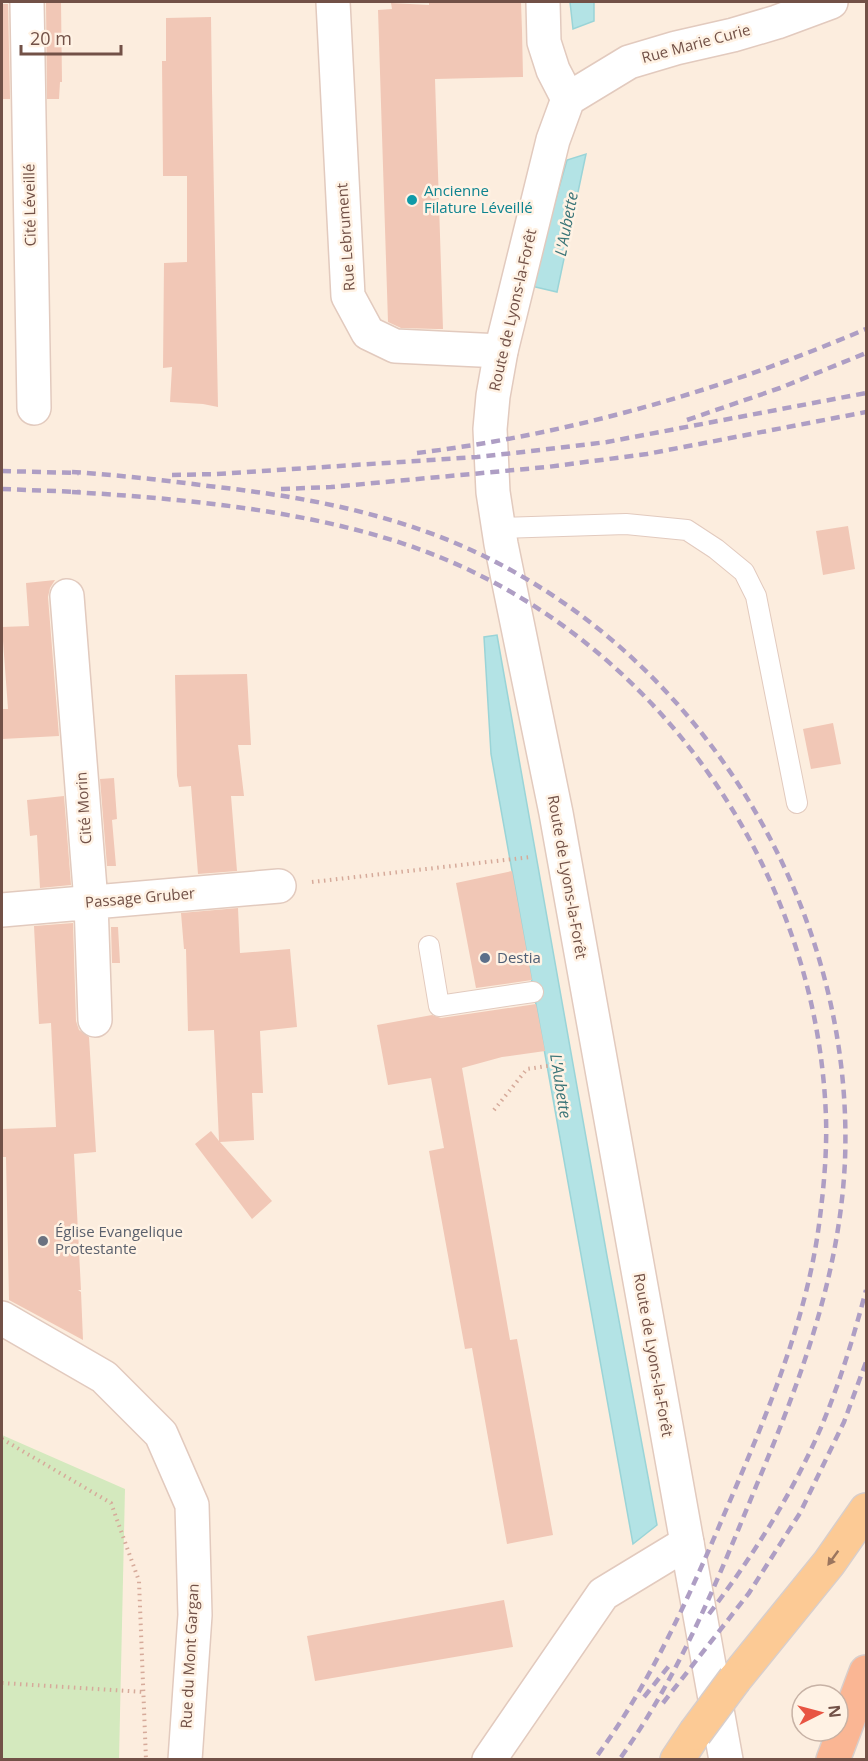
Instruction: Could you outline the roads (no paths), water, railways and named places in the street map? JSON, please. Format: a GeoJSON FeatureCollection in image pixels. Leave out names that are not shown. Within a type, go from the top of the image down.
{"type":"FeatureCollection","features":[{"type":"Feature","properties":{"kind":"highway"},"geometry":{"type":"LineString","coordinates":[[833,1760],[867,1672]]}},
{"type":"Feature","properties":{"kind":"main road"},"geometry":{"type":"LineString","coordinates":[[677,1760],[735,1679],[829,1563],[867,1510]]}},
{"type":"Feature","properties":{"kind":"street","name":"Cité Léveillé"},"geometry":{"type":"LineString","coordinates":[[27,2],[34,408]]}},
{"type":"Feature","properties":{"kind":"street","name":"Rue Lebrument"},"geometry":{"type":"LineString","coordinates":[[333,2],[348,296],[368,333],[395,346],[501,351]]}},
{"type":"Feature","properties":{"kind":"street"},"geometry":{"type":"LineString","coordinates":[[543,2],[544,42],[553,70],[568,99]]}},
{"type":"Feature","properties":{"kind":"street","name":"Rue Marie Curie"},"geometry":{"type":"LineString","coordinates":[[568,99],[629,62],[755,28],[831,2]]}},
{"type":"Feature","properties":{"kind":"street","name":"Route de Lyons-la-Forêt"},"geometry":{"type":"LineString","coordinates":[[568,99],[554,140],[501,351],[490,429],[493,492],[556,813],[726,1760]]}},
{"type":"Feature","properties":{"kind":"street","name":"Cité Morin"},"geometry":{"type":"LineString","coordinates":[[68,596],[91,902],[95,1020]]}},
{"type":"Feature","properties":{"kind":"street","name":"Passage Gruber"},"geometry":{"type":"LineString","coordinates":[[2,910],[279,886]]}},
{"type":"Feature","properties":{"kind":"street","name":"Rue du Mont Gargan"},"geometry":{"type":"LineString","coordinates":[[2,1318],[104,1377],[161,1434],[192,1505],[195,1615],[185,1760]]}},
{"type":"Feature","properties":{"kind":"street"},"geometry":{"type":"LineString","coordinates":[[489,1760],[603,1594],[687,1543]]}},
{"type":"Feature","properties":{"kind":"lane"},"geometry":{"type":"LineString","coordinates":[[499,528],[626,524],[687,530],[716,549],[744,572],[756,597],[797,803]]}},
{"type":"Feature","properties":{"kind":"lane"},"geometry":{"type":"LineString","coordinates":[[429,946],[439,1006],[533,992]]}},
{"type":"Feature","properties":{"kind":"water"},"geometry":{"type":"Polygon","coordinates":[[[570,2],[594,2],[594,21],[573,29],[570,2]]]}},
{"type":"Feature","properties":{"kind":"water","name":"L'Aubette"},"geometry":{"type":"Polygon","coordinates":[[[586,154],[557,292],[531,286],[567,160],[586,154]]]}},
{"type":"Feature","properties":{"kind":"water","name":"L'Aubette"},"geometry":{"type":"Polygon","coordinates":[[[497,635],[657,1525],[633,1544],[491,754],[484,637],[497,635]]]}},
{"type":"Feature","properties":{"kind":"railway"},"geometry":{"type":"LineString","coordinates":[[417,453],[532,434],[646,407],[757,371],[866,329]]}},
{"type":"Feature","properties":{"kind":"railway"},"geometry":{"type":"LineString","coordinates":[[687,420],[780,388],[866,353]]}},
{"type":"Feature","properties":{"kind":"railway"},"geometry":{"type":"LineString","coordinates":[[172,475],[477,457],[523,452],[607,442],[866,393]]}},
{"type":"Feature","properties":{"kind":"railway"},"geometry":{"type":"LineString","coordinates":[[281,489],[331,487],[547,467],[647,454],[866,412]]}},
{"type":"Feature","properties":{"kind":"railway"},"geometry":{"type":"LineString","coordinates":[[2,471],[79,473]]}},
{"type":"Feature","properties":{"kind":"railway"},"geometry":{"type":"LineString","coordinates":[[72,472],[238,490],[296,498],[353,510],[438,536],[527,580],[608,637],[679,706],[739,785],[786,871],[821,964],[841,1061],[845,1160],[842,1203],[835,1244],[827,1285],[803,1366],[728,1555],[696,1626],[661,1694],[619,1760]]}},
{"type":"Feature","properties":{"kind":"railway"},"geometry":{"type":"LineString","coordinates":[[2,489],[80,492]]}},
{"type":"Feature","properties":{"kind":"railway"},"geometry":{"type":"LineString","coordinates":[[72,492],[164,499],[260,510],[354,529],[442,558],[522,599],[595,650],[659,712],[715,782],[760,859],[794,942],[816,1029],[826,1118],[826,1155],[815,1251],[799,1319],[777,1385],[738,1482],[691,1590],[656,1660],[617,1728],[594,1760]]}},
{"type":"Feature","properties":{"kind":"railway"},"geometry":{"type":"LineString","coordinates":[[709,1614],[771,1523],[811,1450],[841,1376],[866,1290]]}},
{"type":"Feature","properties":{"kind":"railway"},"geometry":{"type":"LineString","coordinates":[[663,1703],[749,1593],[800,1513],[844,1422],[866,1362]]}},
{"type":"Feature","properties":{"kind":"railway"},"geometry":{"type":"LineString","coordinates":[[644,1697],[672,1662]]}},
{"type":"Feature","properties":{"kind":"place","name":"Ancienne Filature Léveillé"},"geometry":{"type":"Point","coordinates":[412,200]}},
{"type":"Feature","properties":{"kind":"place","name":"Destia"},"geometry":{"type":"Point","coordinates":[485,958]}},
{"type":"Feature","properties":{"kind":"place","name":"Église Evangelique Protestante"},"geometry":{"type":"Point","coordinates":[43,1241]}}]}
